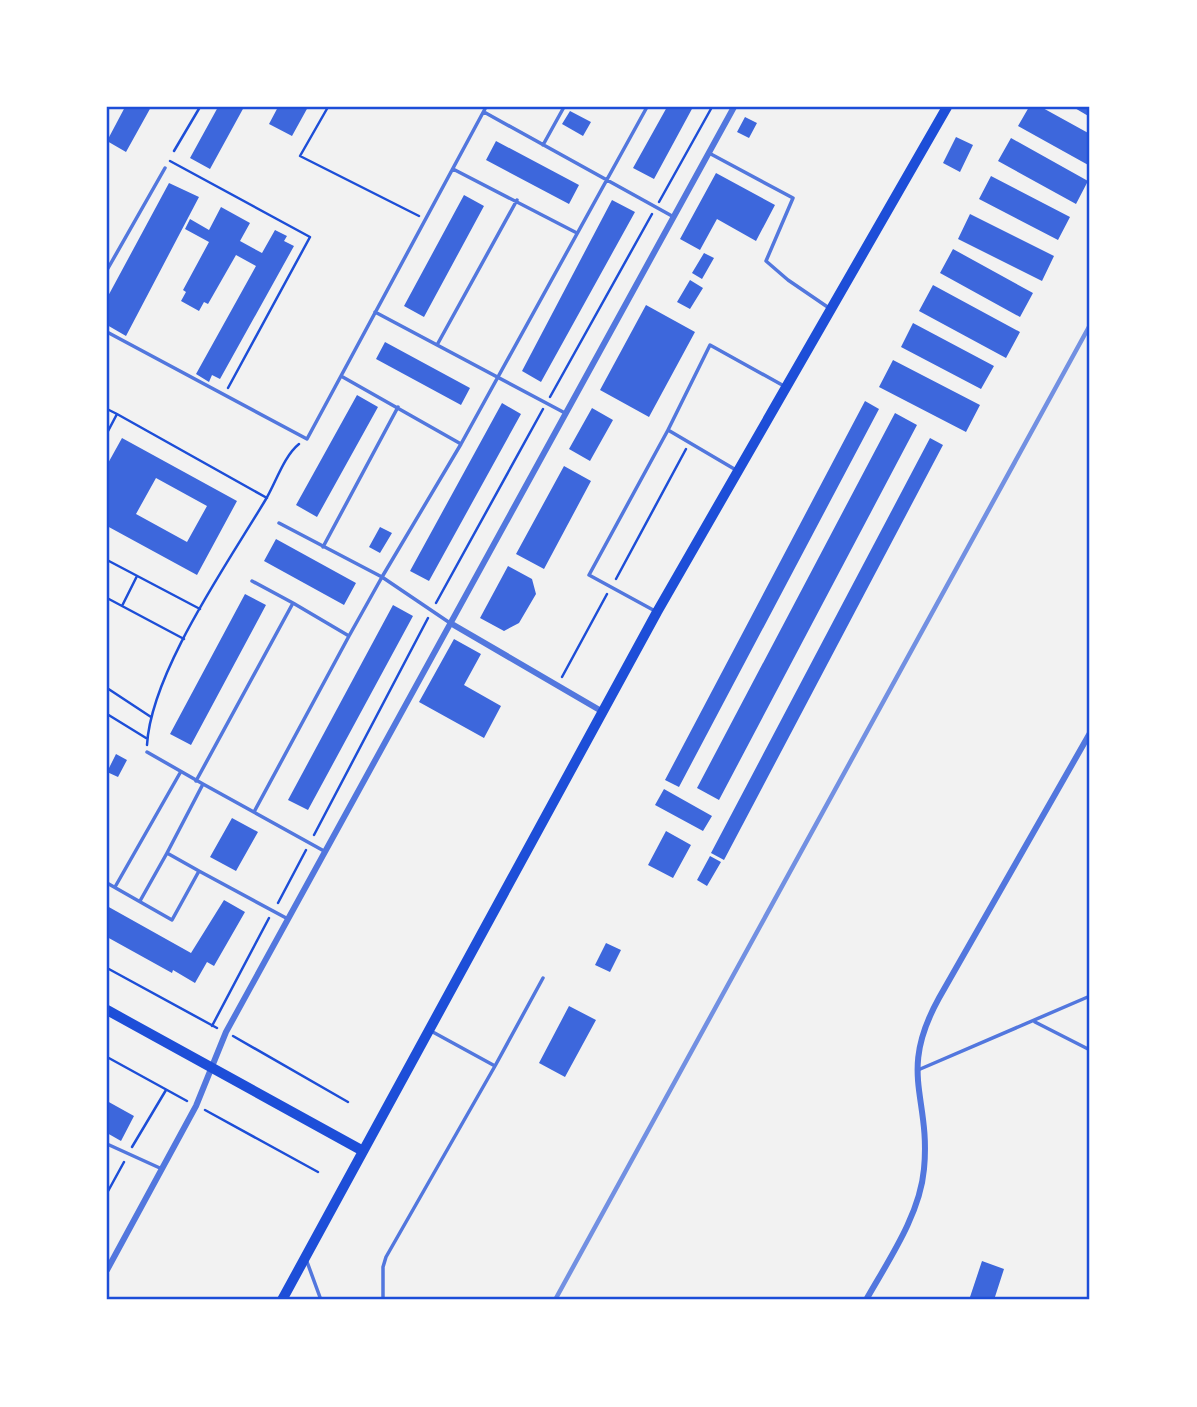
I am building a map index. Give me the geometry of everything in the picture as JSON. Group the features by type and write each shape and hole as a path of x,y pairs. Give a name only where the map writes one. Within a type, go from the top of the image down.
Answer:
{"main road":[{"path":"282,1300 656,612 947,107"},
{"path":"107,1010 363,1151"}],"street":[{"path":"107,1270 196,1105 226,1032 734,107"},
{"path":"452,624 603,712"},
{"path":"866,1300 906,1224 923,1177 924,1145 916,1071 918,1047 929,1016 1090,733"}],"lane":[{"path":"107,332 307,439 486,107"},
{"path":"543,145 564,107"},
{"path":"254,812 349,636 461,444 646,107"},
{"path":"484,112 674,217"},
{"path":"709,153 793,198 766,261 829,308"},
{"path":"107,270 165,168"},
{"path":"453,169 575,232"},
{"path":"437,345 517,200"},
{"path":"375,312 567,414"},
{"path":"656,612 589,575 668,430 710,345 784,386"},
{"path":"341,376 461,444"},
{"path":"324,547 398,407"},
{"path":"668,430 736,470"},
{"path":"279,523 382,578 452,624"},
{"path":"252,581 349,636"},
{"path":"196,781 293,603"},
{"path":"146,752 326,851"},
{"path":"115,887 180,773"},
{"path":"141,901 203,785"},
{"path":"167,853 288,919"},
{"path":"107,883 172,920 199,871"},
{"path":"383,1300 386,1257 542,978"},
{"path":"916,1071 1035,1022 1090,996"},
{"path":"1035,1022 1090,1051"},
{"path":"429,1030 495,1066"},
{"path":"107,1144 162,1169"},
{"path":"305,1257 321,1300"}],"path":[{"path":"174,151 200,107"},
{"path":"328,107 300,156 425,219"},
{"path":"656,207 712,107"},
{"path":"165,168 170,160 310,237 225,394"},
{"path":"107,409 267,498"},
{"path":"107,433 117,414"},
{"path":"146,752 147,738 163,683 185,639 296,446 307,439"},
{"path":"557,686 690,442"},
{"path":"107,560 200,610"},
{"path":"122,606 137,576"},
{"path":"107,598 185,639"},
{"path":"107,688 152,718"},
{"path":"107,714 147,738"},
{"path":"107,968 348,1102"},
{"path":"107,1057 318,1172"},
{"path":"107,1193 166,1090"}],"building":[{"path":"125,107 151,107 126,152 107,141"},
{"path":"218,107 244,107 210,169 190,158"},
{"path":"278,107 308,107 292,136 269,124"},
{"path":"667,107 693,107 654,179 633,168"},
{"path":"1029,107 1041,107 1090,134 1090,166 1018,126"},
{"path":"1073,107 1090,107 1090,117"},
{"path":"570,111 591,122 583,136 562,124"},
{"path":"745,117 757,123 749,138 737,132"},
{"path":"956,137 973,145 960,172 943,163"},
{"path":"1011,138 1088,181 1076,204 998,161"},
{"path":"496,141 579,185 569,204 486,160"},
{"path":"716,173 775,205 756,241 717,219 700,250 680,239"},
{"path":"991,176 1070,217 1058,240 979,199"},
{"path":"169,183 199,197 126,336 107,325 107,298"},
{"path":"464,195 484,206 424,317 404,306"},
{"path":"612,200 635,212 541,382 522,371"},
{"path":"221,207 250,223 240,241 262,253 275,230 287,236 284,241 294,246 220,379 212,375 209,382 196,374 256,266 236,255 208,304 204,302 199,311 181,301 186,292 183,290 209,242 185,229 190,219 209,230"},
{"path":"970,214 1054,256 1042,281 958,239"},
{"path":"953,249 1033,293 1020,317 940,273"},
{"path":"704,253 714,258 702,279 692,273"},
{"path":"690,280 703,288 690,309 677,302"},
{"path":"933,285 1020,332 1006,358 919,311"},
{"path":"646,305 695,332 649,417 600,390"},
{"path":"913,323 994,366 981,389 901,347"},
{"path":"385,342 470,388 461,405 376,359"},
{"path":"893,360 980,405 966,432 879,387"},
{"path":"357,395 378,407 317,517 296,505"},
{"path":"865,401 879,409 679,787 665,780"},
{"path":"502,403 521,414 429,581 410,571"},
{"path":"592,408 613,420 590,461 569,449"},
{"path":"895,413 917,425 719,800 697,788"},
{"path":"122,438 237,501 197,575 107,526 107,465","holes":["156,478 207,506 187,542 136,514"]},
{"path":"930,438 943,445 724,860 711,853"},
{"path":"564,466 591,481 544,569 516,554"},
{"path":"380,527 392,533 380,553 369,547"},
{"path":"276,539 356,583 344,605 264,561"},
{"path":"508,566 532,579 536,594 519,623 504,631 480,618"},
{"path":"245,594 266,605 191,745 170,734"},
{"path":"393,605 413,616 308,810 288,800"},
{"path":"454,639 481,654 464,685 501,706 484,738 419,702"},
{"path":"116,754 127,760 118,777 107,772"},
{"path":"664,789 712,816 703,831 655,805"},
{"path":"232,818 258,832 236,871 210,857"},
{"path":"666,831 691,845 673,878 648,865"},
{"path":"710,856 721,862 707,886 697,880"},
{"path":"224,900 245,912 214,966 207,962 195,983 107,937 107,906 191,953"},
{"path":"606,943 621,950 610,972 595,965"},
{"path":"569,1006 596,1020 565,1077 539,1063"},
{"path":"107,1101 134,1116 121,1141 107,1133"},
{"path":"982,1261 1004,1269 994,1300 969,1300"}],"railway":[{"path":"555,1300 1090,325"}]}
